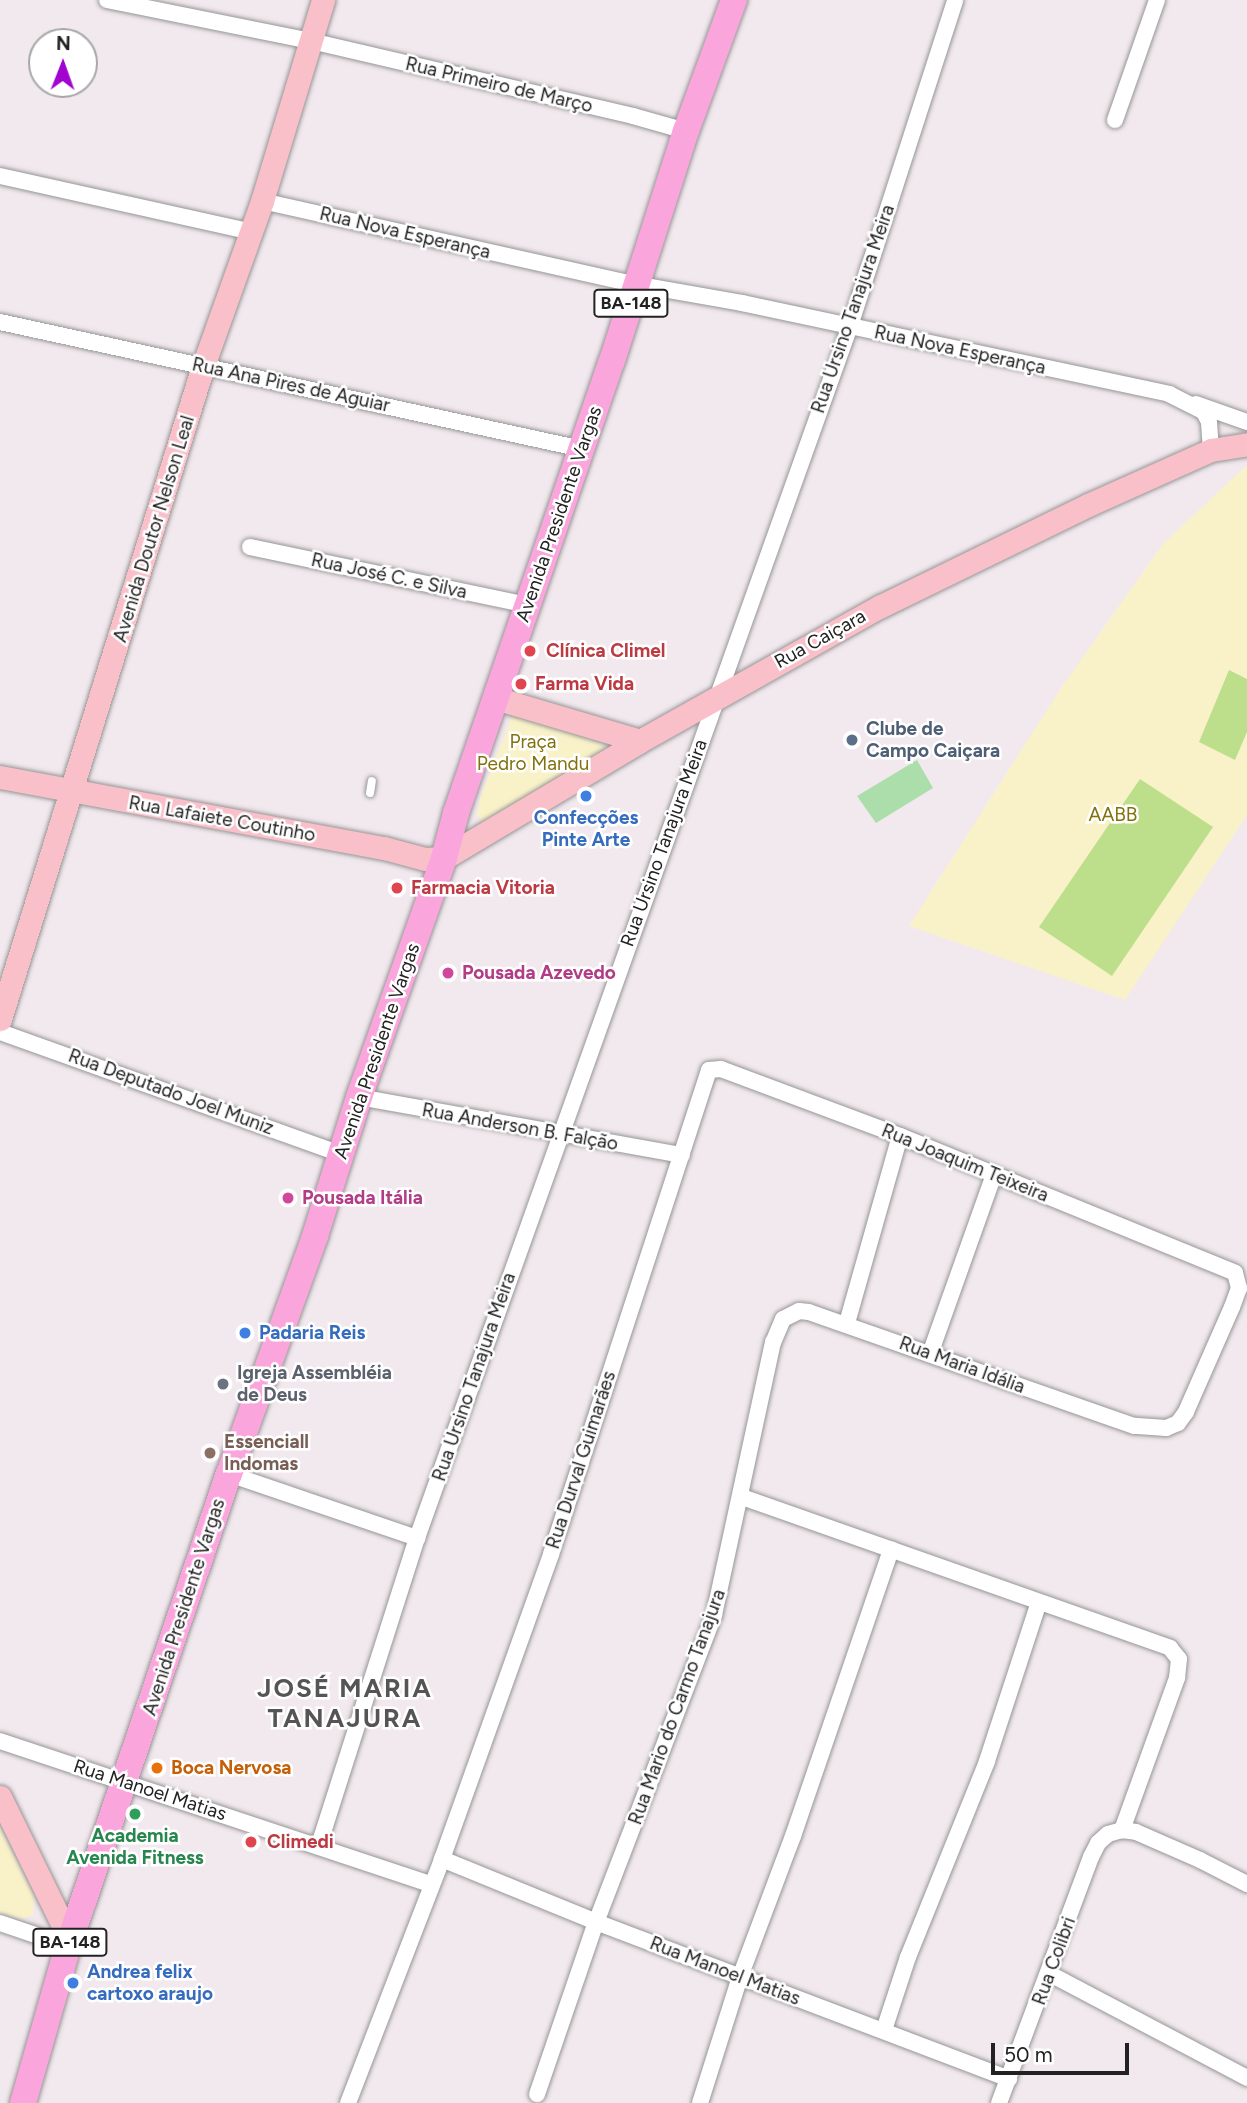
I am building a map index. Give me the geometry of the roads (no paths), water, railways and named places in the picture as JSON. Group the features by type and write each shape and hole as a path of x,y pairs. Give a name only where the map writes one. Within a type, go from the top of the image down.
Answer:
{"main road":[{"name":"Avenida Presidente Vargas","path":"23,2103 69,1943 229,1474 315,1236 359,1097 444,858 456,813 582,449 686,131 734,0"}],"street":[{"name":"Rua Primeiro de Março","path":"107,0 311,41 633,116 686,131"},
{"name":"Avenida Doutor Nelson Leal","path":"0,1019 73,792 203,366 252,232 323,0"},
{"name":"Rua Ursino Tanajura Meira","path":"319,1845 417,1538 559,1134 850,326 955,0"},
{"path":"1115,120 1157,0"},
{"path":"0,176 252,232"},
{"name":"Rua Nova Esperança","path":"262,201 636,284 850,326 1169,394 1247,422"},
{"name":"Rua Ana Pires de Aguiar","path":"0,323 582,449"},
{"path":"1190,402 1205,412 1209,422 1211,450"},
{"name":"Rua Caiçara","path":"444,858 640,741 881,606 1088,505 1211,450 1247,444"},
{"name":"Rua José C. e Silva","path":"250,547 527,605"},
{"path":"495,698 640,741"},
{"name":"Rua Lafaiete Coutinho","path":"0,778 372,845 425,859 444,858"},
{"name":"Rua Deputado Joel Muniz","path":"0,1032 341,1154"},
{"name":"Rua Joaquim Teixeira","path":"721,1069 900,1136 1209,1260 1235,1273 1240,1281 1239,1288 1191,1400 1178,1423 1166,1428 1134,1426"},
{"name":"Rua Durval Guimarães","path":"348,2103 426,1883 442,1859 551,1554 709,1070 721,1069"},
{"name":"Rua Anderson B. Falção","path":"359,1097 682,1155"},
{"path":"847,1323 900,1136"},
{"path":"930,1354 995,1174"},
{"name":"Rua Maria Idália","path":"789,1314 810,1311 847,1323 1134,1426"},
{"name":"Rua Mario do Carmo Tanajura","path":"537,2094 596,1922 714,1615 742,1497 773,1342 789,1314"},
{"path":"229,1474 417,1538"},
{"path":"742,1497 1170,1648 1179,1659 1168,1706 1122,1830 1136,1832 1247,1884"},
{"path":"701,2103 740,1977 798,1823 891,1549"},
{"path":"884,2030 908,1957 987,1761 1039,1602"},
{"name":"Rua Manoel Matias","path":"0,1741 319,1845 426,1883"},
{"path":"0,1797 69,1943"},
{"name":"Rua Colibri","path":"999,2103 1050,1974 1091,1857 1098,1843 1108,1834 1122,1830"},
{"name":"Rua Manoel Matias","path":"442,1859 596,1922 1009,2079"},
{"path":"0,1923 69,1943"},
{"path":"1050,1974 1247,2078"}],"lane":[{"path":"370,793 372,781"}],"place":[{"name":"Clínica Climel","path":"530,651"},
{"name":"Farma Vida","path":"521,684"},
{"name":"Clube de Campo Caiçara","path":"852,740"},
{"name":"Confecções Pinte Arte","path":"586,796"},
{"name":"Farmacia Vitoria","path":"397,888"},
{"name":"Pousada Azevedo","path":"448,973"},
{"name":"Pousada Itália","path":"288,1198"},
{"name":"Padaria Reis","path":"245,1333"},
{"name":"Igreja Assembléia de Deus","path":"223,1384"},
{"name":"Essenciall Indomas","path":"210,1453"},
{"name":"Boca Nervosa","path":"157,1768"},
{"name":"Academia Avenida Fitness","path":"135,1814"},
{"name":"Climedi","path":"251,1842"},
{"name":"Andrea felix cartoxo araujo","path":"73,1983"}],"district":[{"name":"JOSÉ MARIA TANAJURA","path":"345,1704"}],"park label":[{"name":"Praça Pedro Mandu","path":"533,753"},
{"name":"AABB","path":"1113,815"}]}
